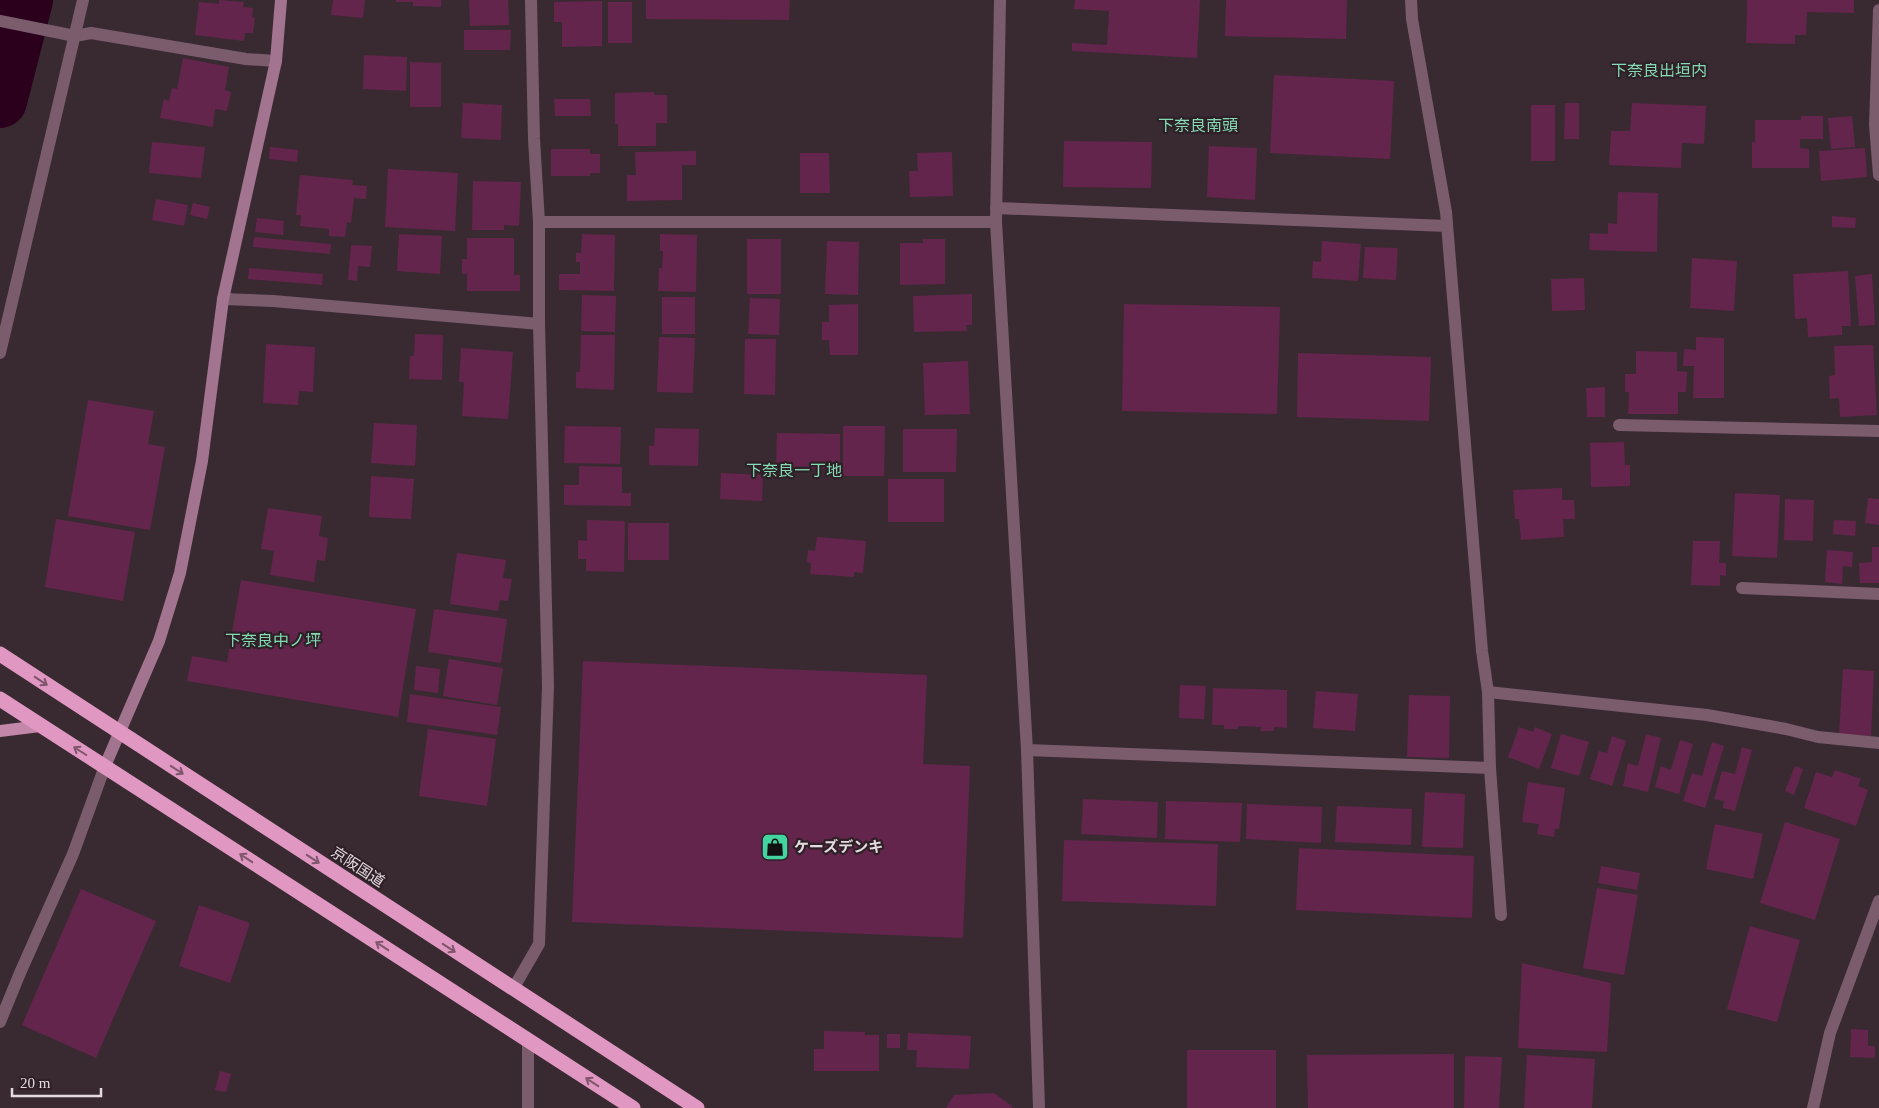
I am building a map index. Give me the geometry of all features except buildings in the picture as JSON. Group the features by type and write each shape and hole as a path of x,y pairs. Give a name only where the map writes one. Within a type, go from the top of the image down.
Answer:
{"highway":[{"name":"京阪国道","path":"0,654 513,990 697,1108"},
{"path":"0,699 633,1108"}],"main road":[{"path":"0,731 40,726"}],"street":[{"path":"0,353 83,0"},
{"path":"0,1022 73,854 105,766 159,642 180,573 202,461 223,299 276,61 281,0"},
{"path":"513,990 539,944 548,686 539,222 534,139 531,0"},
{"path":"1000,0 996,222 1027,750 1039,1108"},
{"path":"1411,0 1412,19 1446,212 1482,651 1488,692 1490,768 1501,915"},
{"path":"1879,10 1877,125 1879,175"},
{"path":"0,21 75,36 90,33 246,59 276,61"},
{"path":"996,208 1447,226"},
{"path":"539,222 996,222"},
{"path":"223,299 283,302 540,324"},
{"path":"1619,425 1879,431"},
{"path":"1742,588 1879,594"},
{"path":"1488,692 1708,715 1786,729 1818,737 1879,743"},
{"path":"1027,750 1490,768"},
{"path":"1813,1108 1830,1033 1879,901"},
{"path":"528,1040 528,1108"}],"waterway":[{"path":"0,101 26,0"}],"place":[{"name":"ケーズデンキ","path":"775,847"}],"district":[{"name":"下奈良出垣内","path":"1659,70"},
{"name":"下奈良南頭","path":"1198,125"},
{"name":"下奈良一丁地","path":"794,470"},
{"name":"下奈良中ノ坪","path":"273,640"}]}
